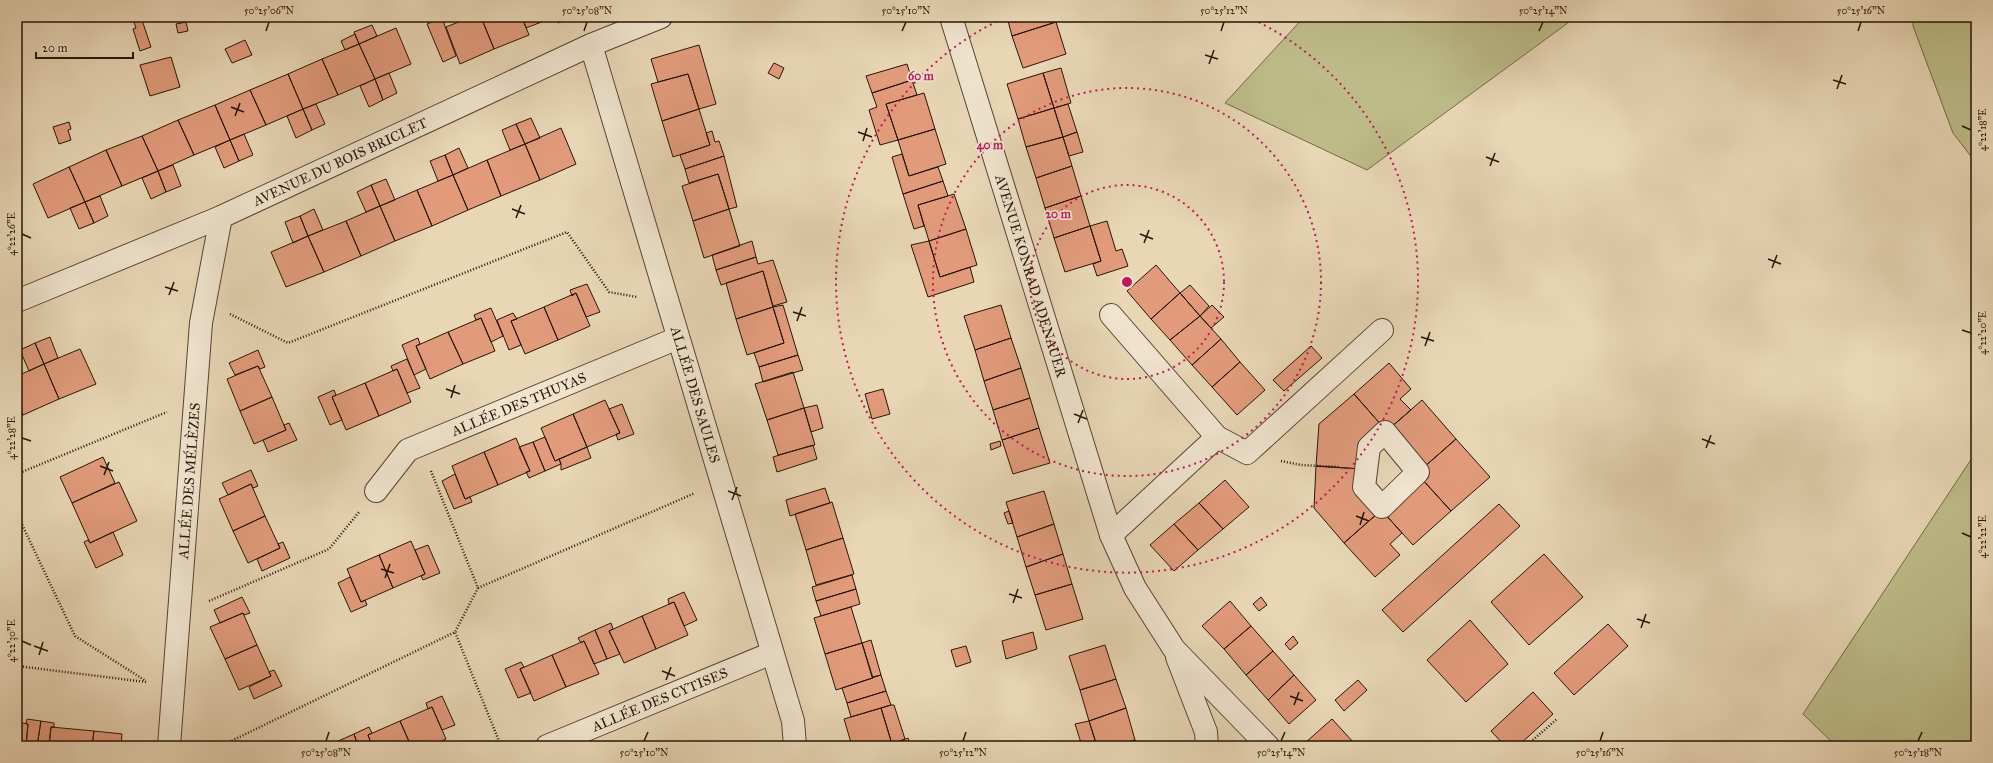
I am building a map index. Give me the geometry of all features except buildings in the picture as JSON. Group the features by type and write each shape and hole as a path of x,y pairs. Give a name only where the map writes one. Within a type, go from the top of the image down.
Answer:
{"street":[{"name":"AVENUE DU BOIS BRICLET","path":"17,301 221,217 591,45 661,17"},
{"name":"AVENUE KONRAD ADENAUER","path":"951,17 1111,534 1135,588 1174,649 1268,746"},
{"name":"ALLÉE DES SAULES","path":"591,45 793,720 794,746"},
{"name":"ALLÉE DES MÉLÈZES","path":"169,746 201,322 221,217"},
{"path":"1111,315 1216,437 1247,453 1382,330"},
{"name":"ALLÉE DES THUYAS","path":"376,491 408,450 678,338"},
{"path":"1111,534 1216,437"},
{"name":"AVENUE KONRAD ADENAUER","path":"1174,649 1206,732 1208,746"},
{"name":"ALLÉE DES CYTISES","path":"547,746 772,653"}],"path":[{"path":"205,301 288,343 567,232 609,292 639,297 665,293"},
{"path":"17,474 195,400"},
{"path":"420,445 478,588"},
{"path":"1247,453 1301,465 1366,469"},
{"path":"221,746 455,632 478,588 721,482"},
{"path":"179,614 328,549 376,491"},
{"path":"17,514 75,636 148,682 17,666"},
{"path":"455,632 501,746"},
{"path":"1526,746 1557,719"}],"shaded area":[{"path":"1304,17 1576,17 1367,170 1225,103"},
{"path":"1913,17 1976,17 1976,163 1953,133 1913,26"},
{"path":"1976,452 1976,746 1836,746 1803,714"}]}
